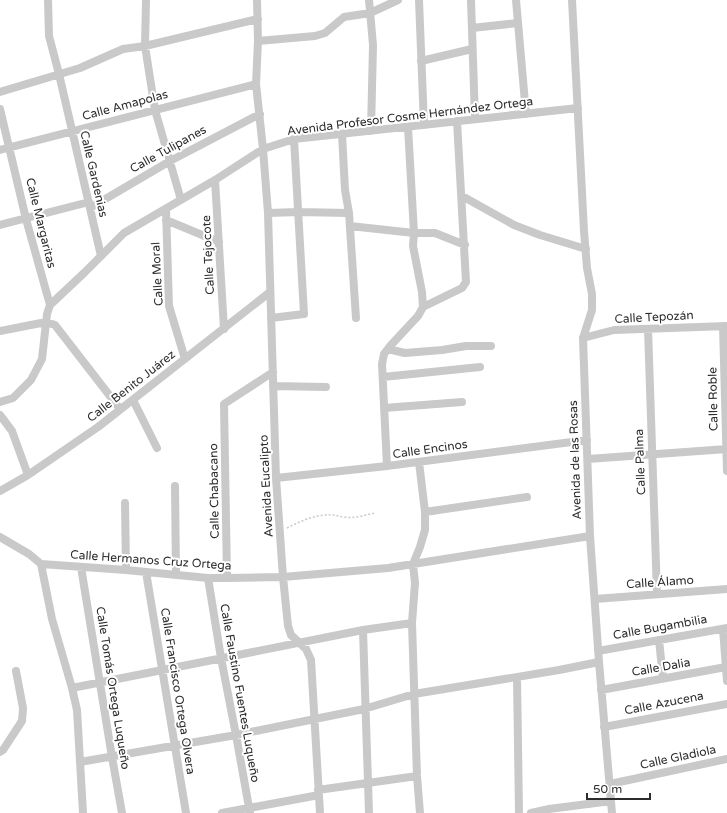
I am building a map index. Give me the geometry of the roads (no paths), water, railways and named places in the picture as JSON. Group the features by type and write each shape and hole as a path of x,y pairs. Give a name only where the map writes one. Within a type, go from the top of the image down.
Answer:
{"street":[{"name":"Calle Gardenias","path":"48,0 49,36 101,256"},
{"path":"146,0 144,46 155,110 181,200"},
{"name":"Avenida Eucalipto","path":"257,0 258,41 256,84 268,212 276,478 280,531 288,626 291,635 306,650 311,660 320,813"},
{"path":"369,0 373,45 370,131"},
{"path":"258,41 315,36 325,33 344,17 370,13 398,0"},
{"path":"419,0 424,125"},
{"path":"471,0 475,119"},
{"path":"516,0 526,114"},
{"name":"Avenida de las Rosas","path":"572,0 587,268 592,294 592,310 583,338 590,536 601,690 612,813"},
{"path":"0,92 80,68 124,49 144,46 258,19"},
{"path":"472,28 518,23"},
{"path":"421,61 472,48"},
{"name":"Calle Amapolas","path":"0,150 256,84"},
{"name":"Calle Margaritas","path":"0,108 26,219 50,305"},
{"name":"Avenida Profesor Cosme Hernández Ortega","path":"50,305 124,233 215,180 263,149 294,139 578,108"},
{"name":"Calle Tulipanes","path":"0,225 89,205 260,114"},
{"path":"423,307 462,288 466,282 457,121"},
{"path":"386,466 382,377 384,354 418,316 423,307 422,292 414,246 408,127"},
{"path":"342,134 345,190 349,213 356,318"},
{"path":"271,318 304,314 294,139"},
{"name":"Calle Tejocote","path":"215,180 224,329"},
{"path":"462,196 514,225 540,236 586,249"},
{"name":"Calle Moral","path":"166,209 169,306 185,359"},
{"path":"268,212 349,213"},
{"path":"166,220 219,242"},
{"path":"350,226 414,233 435,233 465,245"},
{"name":"Calle Benito Juárez","path":"0,491 28,475 98,427 270,292"},
{"path":"0,402 13,398 31,380 42,359 46,322 50,305"},
{"path":"0,331 46,322 55,325 120,409"},
{"name":"Calle Tepozán","path":"583,338 614,330 725,326"},
{"name":"Calle Roble","path":"725,326 727,471"},
{"name":"Calle Palma","path":"648,329 658,594"},
{"path":"388,349 405,353 442,350 466,346 491,346"},
{"path":"382,377 480,367"},
{"name":"Calle Chabacano","path":"227,578 224,404 273,372"},
{"path":"273,386 326,386"},
{"path":"133,400 157,448"},
{"path":"384,408 462,402"},
{"path":"0,415 12,431 28,475"},
{"name":"Calle Encinos","path":"276,478 419,462 587,440"},
{"path":"588,459 727,449"},
{"path":"419,462 425,512 425,530 413,564 415,583 412,623 417,776 420,813"},
{"path":"175,486 176,575"},
{"path":"425,512 527,498"},
{"path":"125,503 126,570"},
{"name":"Calle Hermanos Cruz Ortega","path":"41,564 208,578 284,577 388,568 590,536"},
{"path":"0,537 29,554 41,564 52,619 77,710 83,813"},
{"name":"Calle Tomás Ortega Luqueño","path":"81,567 122,813"},
{"name":"Calle Francisco Ortega Olvera","path":"146,572 186,813"},
{"name":"Calle Faustino Fuentes Luqueño","path":"208,578 249,811"},
{"name":"Calle Álamo","path":"595,599 727,589"},
{"path":"72,688 363,630 412,623"},
{"path":"725,628 727,680"},
{"name":"Calle Bugambilia","path":"598,651 725,628"},
{"path":"363,630 364,709 369,813"},
{"path":"659,640 663,678"},
{"path":"80,762 236,735 364,709 414,694 599,662"},
{"name":"Calle Dalia","path":"601,690 726,667"},
{"path":"0,752 3,750 22,721 23,708 16,671"},
{"path":"517,677 519,813"},
{"name":"Calle Azucena","path":"604,727 727,704"},
{"name":"Calle Gladiola","path":"610,784 727,759"},
{"path":"222,813 249,811 319,793 367,783 417,776"},
{"path":"531,813 549,809 611,802"}]}
